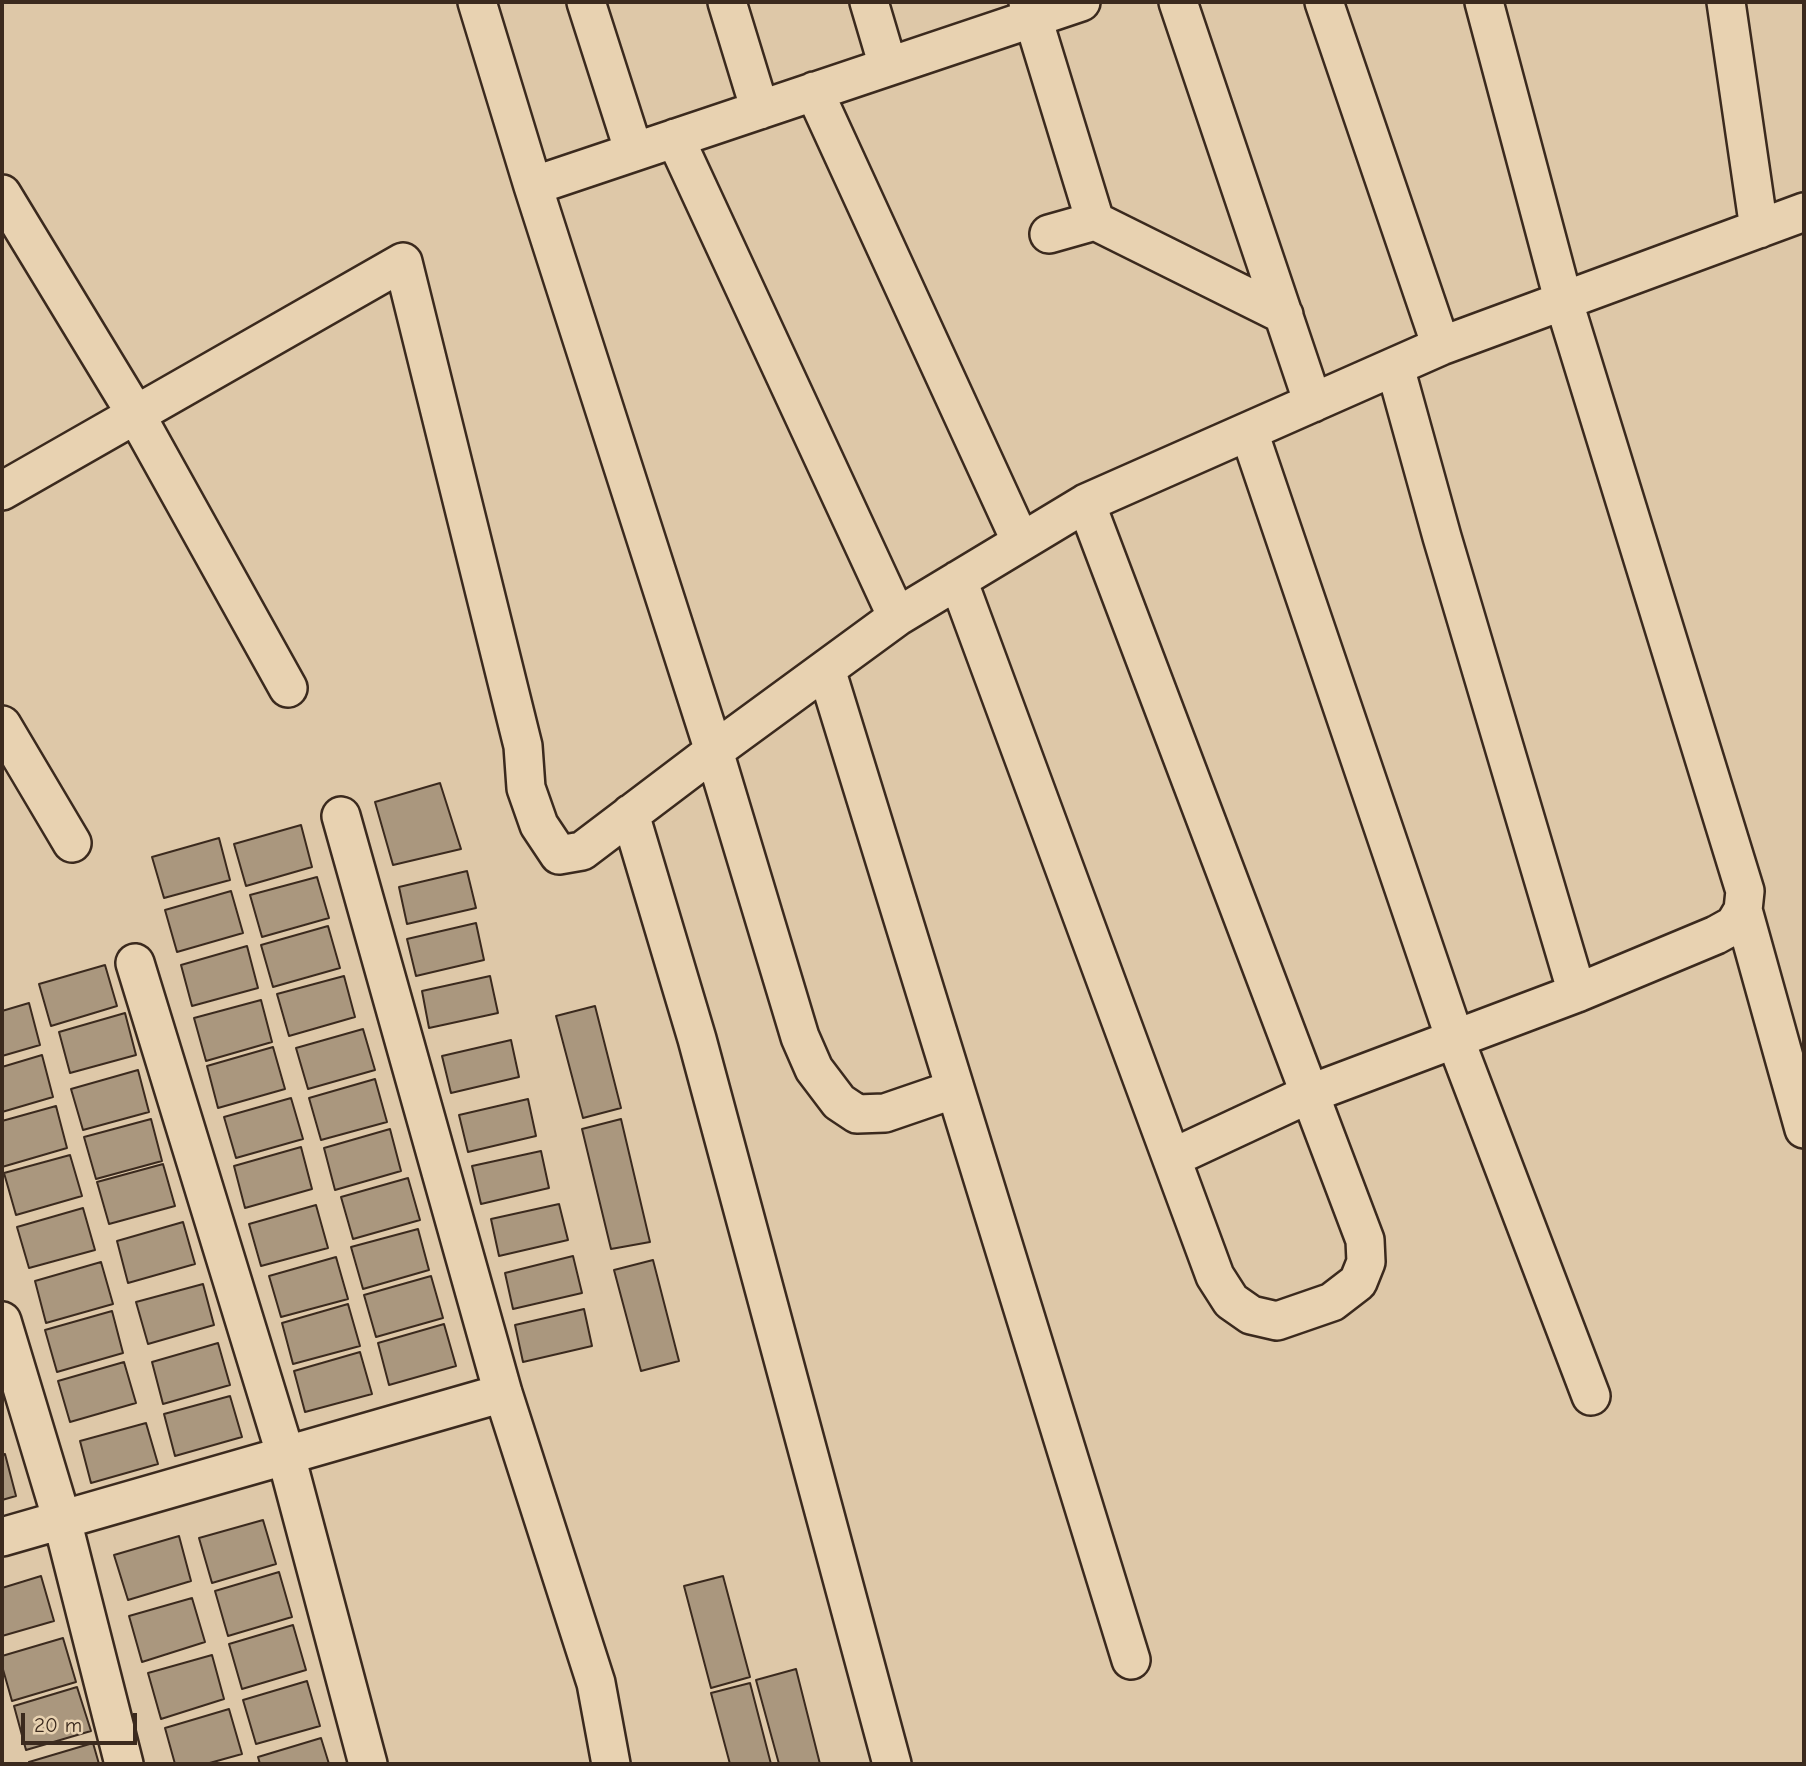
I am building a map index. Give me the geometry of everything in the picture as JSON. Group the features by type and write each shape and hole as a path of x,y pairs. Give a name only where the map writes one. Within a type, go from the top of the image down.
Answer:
{"street":[{"path":"477,2 533,186 714,751 800,1037 814,1069 839,1102 857,1114 886,1113 955,1089"},
{"path":"586,2 634,152"},
{"path":"727,2 760,110"},
{"path":"870,2 888,66"},
{"path":"533,186 888,66 1031,10 1081,2"},
{"path":"1178,2 1313,403"},
{"path":"1324,2 1441,346"},
{"path":"1484,2 1563,299 1745,891 1743,910 1796,1066 1804,1129"},
{"path":"1726,2 1759,229"},
{"path":"1031,10 1095,221"},
{"path":"814,91 1021,542"},
{"path":"675,138 897,617"},
{"path":"2,194 135,413 288,688"},
{"path":"2,491 403,262 523,746 526,788 539,825 559,855 582,851 897,617 1086,503 1441,346 1804,212"},
{"path":"1049,234 1095,221 1284,315"},
{"path":"1395,367 1442,537 1577,993"},
{"path":"1249,432 1455,1039 1591,1396"},
{"path":"958,580 1215,1276 1231,1301 1251,1315 1277,1321 1332,1302 1358,1282 1366,1262 1365,1240 1086,503"},
{"path":"826,669 1131,1660"},
{"path":"2,725 72,843"},
{"path":"630,814 697,1039 892,1764"},
{"path":"341,816 503,1394 596,1683 611,1764"},
{"path":"1172,1158 1309,1094 1577,993 1716,935 1734,925 1743,910"},
{"path":"135,963 286,1456 368,1764"},
{"path":"2,1321 62,1520 124,1764"},
{"path":"2,1537 503,1394"}],"building":[{"path":"440,783 461,849 393,865 375,802"},
{"path":"301,825 312,867 246,886 234,844"},
{"path":"219,838 230,880 164,898 152,857"},
{"path":"467,871 476,908 407,924 399,887"},
{"path":"317,877 329,918 262,937 250,895"},
{"path":"231,891 243,933 177,952 165,910"},
{"path":"476,923 484,960 416,976 407,939"},
{"path":"328,926 340,968 273,987 261,945"},
{"path":"247,946 258,988 192,1006 181,965"},
{"path":"105,965 117,1006 51,1026 39,984"},
{"path":"344,976 355,1017 289,1036 277,994"},
{"path":"490,976 498,1013 429,1028 422,991"},
{"path":"261,1000 272,1042 206,1061 194,1018"},
{"path":"29,1003 40,1045 2,1056 2,1011"},
{"path":"595,1006 621,1108 583,1118 556,1016"},
{"path":"125,1013 136,1055 70,1073 59,1032"},
{"path":"363,1029 375,1070 308,1089 296,1048"},
{"path":"511,1040 519,1077 451,1093 442,1056"},
{"path":"273,1047 285,1089 218,1108 207,1066"},
{"path":"42,1055 53,1097 2,1112 2,1067"},
{"path":"138,1070 149,1112 83,1130 71,1089"},
{"path":"375,1079 387,1122 321,1140 309,1098"},
{"path":"291,1098 303,1139 236,1158 224,1117"},
{"path":"528,1099 536,1136 468,1152 459,1115"},
{"path":"56,1106 67,1148 2,1167 2,1121"},
{"path":"151,1119 162,1161 96,1179 84,1137"},
{"path":"621,1119 650,1242 611,1249 582,1129"},
{"path":"390,1129 401,1171 335,1190 324,1148"},
{"path":"301,1147 312,1189 245,1208 234,1166"},
{"path":"541,1151 549,1188 481,1204 472,1166"},
{"path":"70,1155 82,1196 16,1215 4,1173"},
{"path":"163,1164 175,1206 109,1224 97,1182"},
{"path":"408,1178 420,1220 353,1239 341,1197"},
{"path":"559,1204 568,1240 499,1256 491,1219"},
{"path":"316,1205 328,1248 261,1266 249,1224"},
{"path":"83,1208 95,1250 29,1268 17,1227"},
{"path":"183,1222 195,1264 128,1283 117,1241"},
{"path":"418,1229 429,1270 363,1289 351,1247"},
{"path":"573,1256 582,1293 513,1309 505,1273"},
{"path":"336,1257 348,1299 281,1317 269,1276"},
{"path":"653,1260 679,1361 641,1371 614,1270"},
{"path":"101,1262 113,1304 46,1323 35,1281"},
{"path":"431,1276 443,1318 376,1337 364,1295"},
{"path":"203,1284 214,1325 148,1344 136,1302"},
{"path":"348,1304 360,1346 293,1364 282,1323"},
{"path":"584,1309 592,1346 523,1362 515,1325"},
{"path":"112,1311 123,1353 57,1372 45,1330"},
{"path":"444,1324 456,1366 389,1385 378,1343"},
{"path":"218,1343 230,1385 163,1404 152,1362"},
{"path":"360,1352 372,1394 305,1412 294,1371"},
{"path":"124,1362 136,1403 70,1422 58,1381"},
{"path":"230,1396 242,1437 175,1456 164,1414"},
{"path":"146,1423 158,1464 91,1483 80,1441"},
{"path":"5,1454 16,1496 2,1500 2,1455"},
{"path":"263,1520 276,1564 212,1583 199,1538"},
{"path":"179,1536 191,1581 128,1600 114,1555"},
{"path":"279,1572 292,1617 228,1636 215,1591"},
{"path":"41,1576 54,1621 2,1636 2,1588"},
{"path":"723,1576 750,1677 711,1688 684,1586"},
{"path":"192,1598 205,1642 142,1662 129,1616"},
{"path":"293,1625 306,1670 242,1689 229,1644"},
{"path":"63,1638 76,1682 12,1701 2,1666 2,1656"},
{"path":"212,1655 224,1699 161,1719 148,1673"},
{"path":"796,1669 820,1764 779,1764 756,1680"},
{"path":"307,1681 320,1726 256,1744 243,1700"},
{"path":"750,1683 771,1764 730,1764 711,1693"},
{"path":"77,1687 91,1731 26,1750 14,1706"},
{"path":"229,1709 242,1754 206,1764 175,1764 165,1728"},
{"path":"321,1738 329,1764 260,1764 258,1757"},
{"path":"93,1743 99,1764 29,1762"}]}
